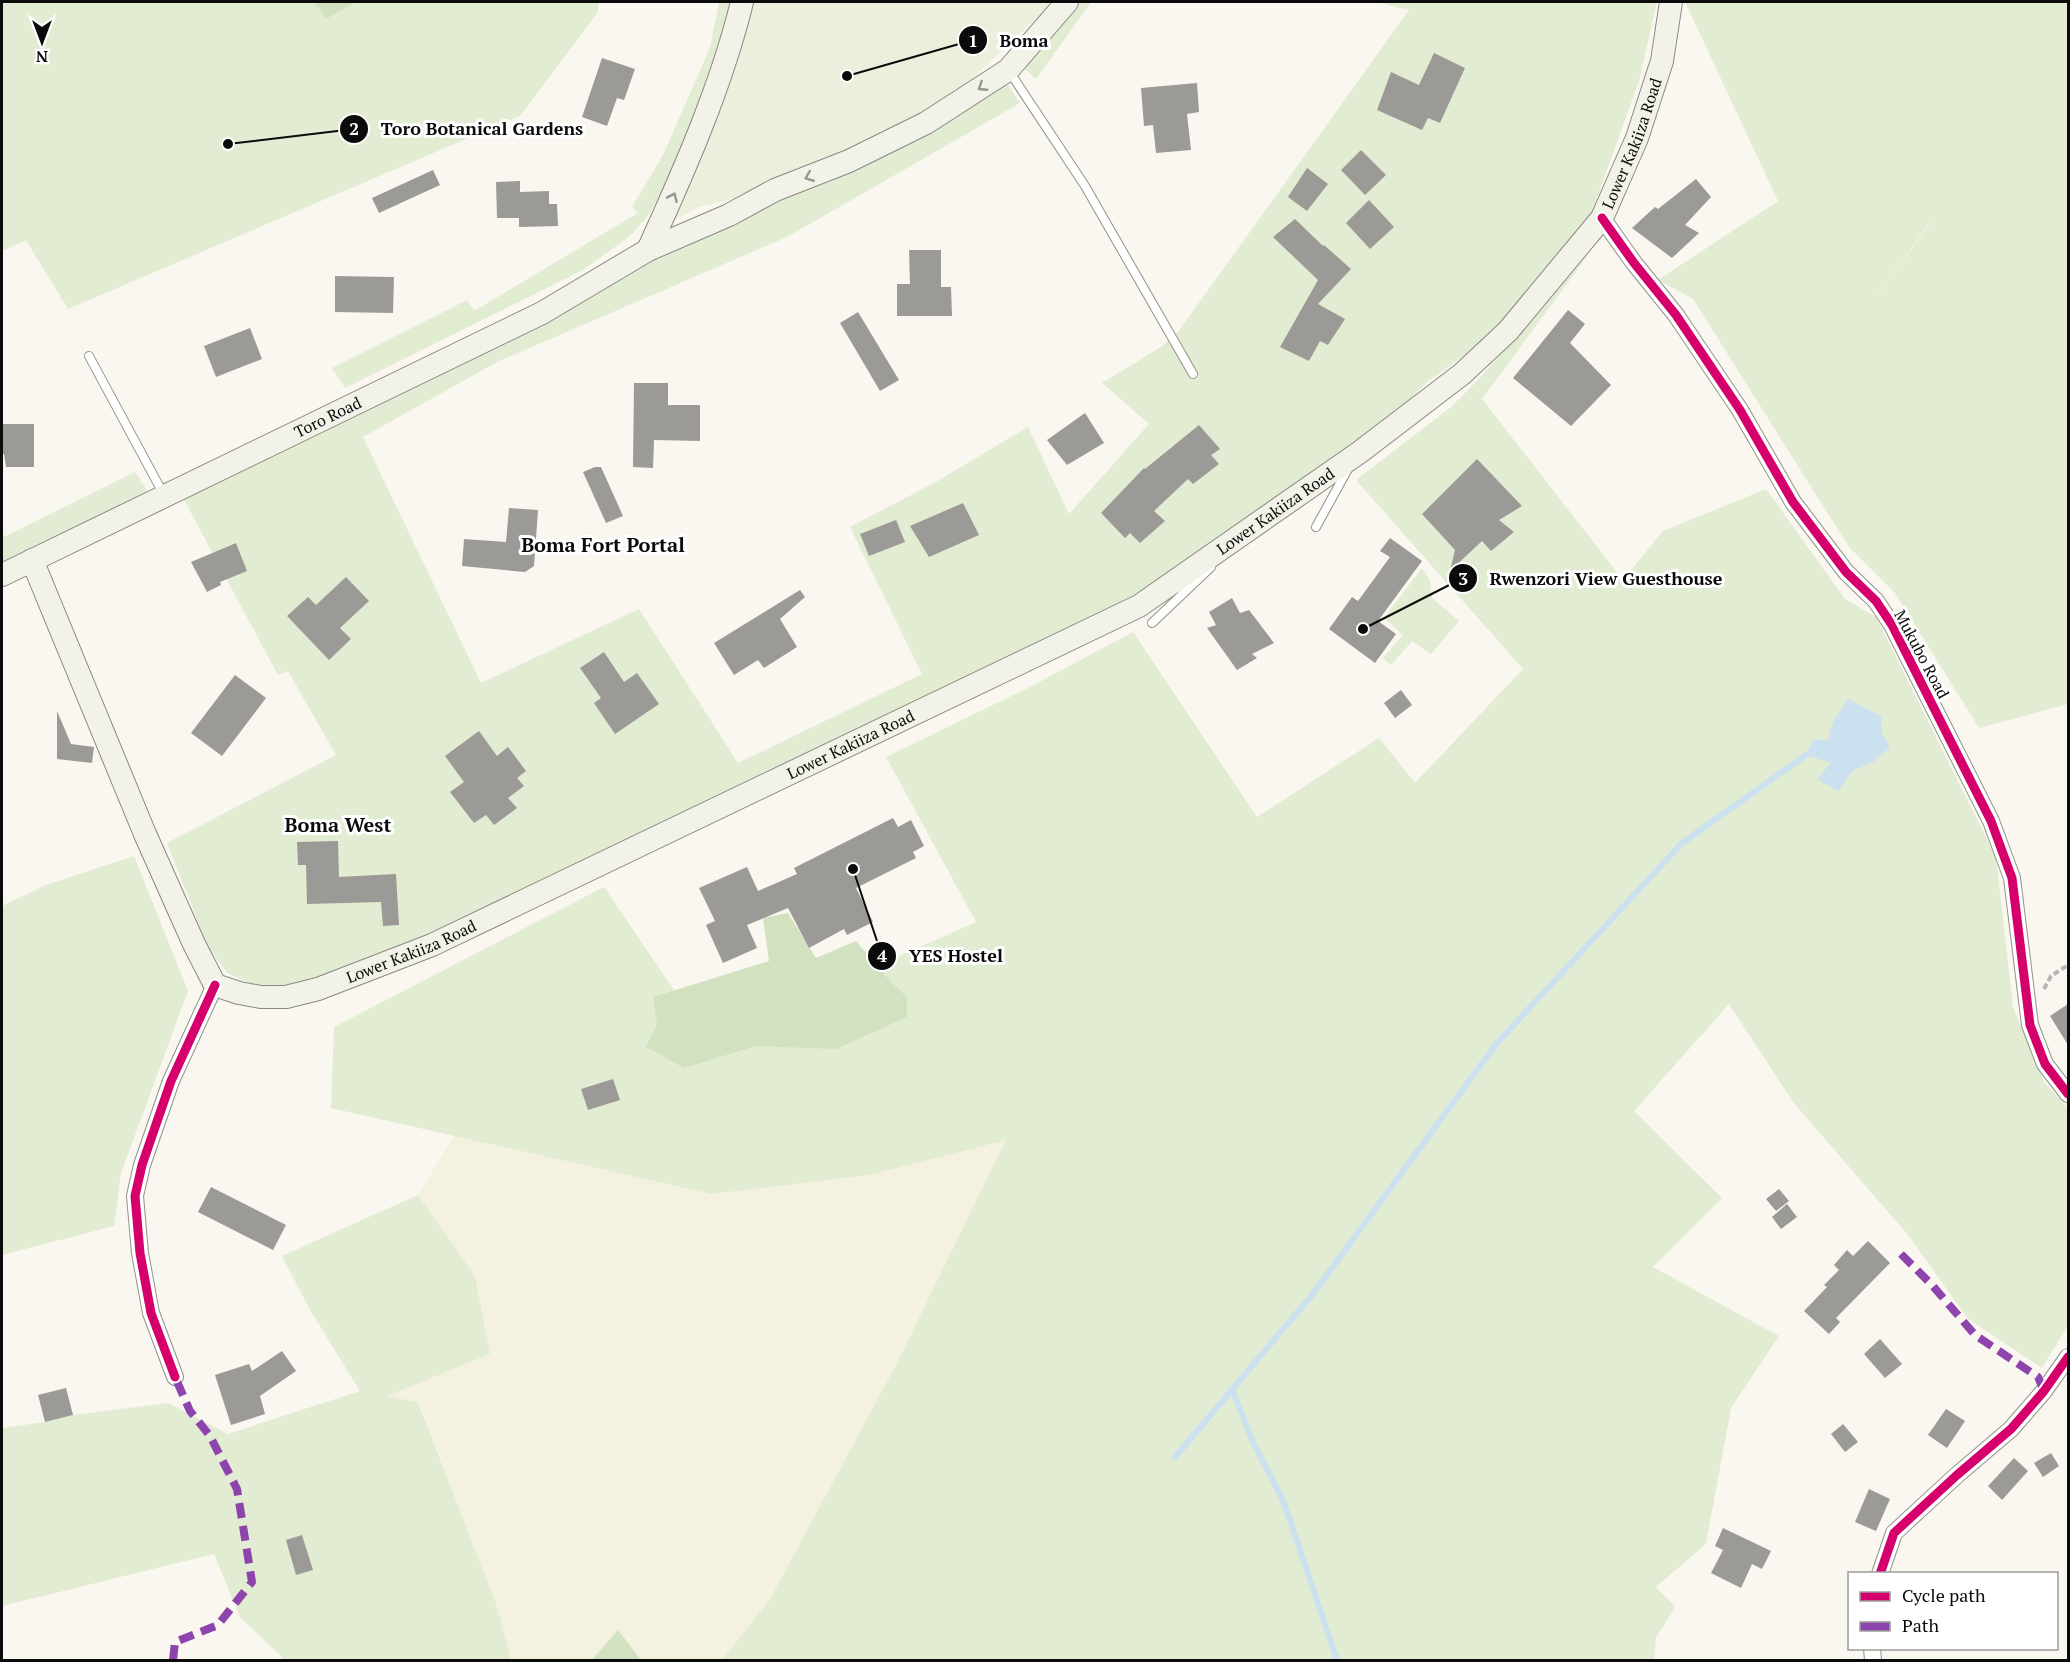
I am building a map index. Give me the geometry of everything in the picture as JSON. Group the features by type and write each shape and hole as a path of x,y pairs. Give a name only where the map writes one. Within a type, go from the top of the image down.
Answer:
{"main road":[{"path":"648,250 686,167 733,37 742,2"},
{"name":"Toro Road","path":"2,575 542,313 648,250 729,215 775,190 849,161 927,123 1008,70 1066,2"},
{"name":"Lower Kakiiza Road","path":"215,985 261,997 286,997 318,989 432,945 1139,606 1360,452 1462,374 1508,331 1602,218 1637,138 1662,61 1671,2"},
{"path":"32,560 146,834 194,945 215,985"}],"street":[{"name":"Mukubo Road","path":"1602,218 1634,263 1676,315 1740,410 1793,502 1846,572 1876,601 1892,625 1991,821 2012,878 2030,1025 2045,1064 2068,1094"},
{"path":"175,1377 151,1313 140,1252 135,1196 142,1165 171,1081 215,985"},
{"path":"1881,1572 1894,1533 2011,1429 2044,1391 2068,1357"}],"lane":[{"path":"1008,70 1085,186 1193,375"},
{"path":"89,356 164,495"},
{"path":"1316,527 1360,452"},
{"path":"1152,623 1199,580 1236,540"}],"shaded area":[{"path":"454,1136 713,1194 869,1175 1007,1139 896,1365 770,1599 722,1660 511,1660 497,1606 419,1402 386,1396 490,1354 475,1276 418,1195"}],"green space":[{"path":"2,2 598,2 598,12 520,116 68,309 26,240 2,251"},
{"path":"314,2 356,2 326,19"},
{"path":"719,2 736,2 681,162 646,218 629,237 583,270 345,388 332,368 467,300 474,311 638,213 632,207 663,155 710,48"},
{"path":"742,2 1053,2 933,116 764,192 699,207 657,230"},
{"path":"1077,2 1091,2 1036,79 1021,66"},
{"path":"1376,2 1657,2 1639,81 1593,209 1565,254 1496,332 1426,383 1374,436 1114,609 432,938 290,986 260,988 227,973 208,947 167,843 336,755 288,671 278,675 181,494 1002,76 1020,103 787,237 499,361 363,437 481,683 639,609 738,763 922,674 850,527 934,483 1028,427 1069,514 1149,424 1102,383 1161,347 1178,332 1409,10"},
{"path":"1685,2 2068,2 2068,704 1979,728 1895,593 1849,547 1693,299 1658,280 1778,201","holes":["1931,221 1932,221 1867,310"]},
{"path":"1589,254 1482,399 1623,580 1663,531 1766,489 1845,599 1876,617 1996,857 2013,1007 2044,1082 2068,1108 2068,1325 2042,1368 1968,1319 1908,1235 1793,1102 1729,1004 1634,1111 1722,1198 1653,1267 1779,1336 1731,1408 1706,1544 1656,1587 1675,1607 1656,1638 1654,1660 722,1660 770,1599 896,1365 1006,1140 869,1175 712,1194 331,1108 334,1027 604,887 706,1037 807,997 976,922 886,757 1028,688 1133,632 1257,817 1379,738 1415,783 1523,669 1356,480 1451,407"},
{"path":"135,472 147,491 2,564 2,538"},
{"path":"1422,568 1430,581 1432,598 1459,621 1431,654 1412,641 1391,665 1383,658 1403,635 1384,618"},
{"path":"134,856 188,991 121,1173 114,1226 2,1255 2,906 46,885"},
{"path":"788,913 816,958 856,941 907,997 907,1017 836,1049 756,1046 684,1068 646,1047 657,1024 653,997 769,961 763,918"},
{"path":"418,1195 475,1276 490,1354 387,1396 418,1402 497,1606 511,1660 285,1660 240,1617 214,1554 2,1606 2,1428 45,1422 73,1415 168,1403 228,1434 360,1391 310,1310 282,1256"},
{"path":"618,1630 641,1660 592,1660"}],"water":[{"path":"1848,699 1881,716 1882,734 1890,747 1873,762 1852,771 1838,791 1817,779 1831,763 1806,755 1813,740 1828,740 1833,722"}],"building":[{"path":"1434,53 1465,68 1440,123 1428,118 1422,130 1377,110 1391,72 1419,85"},
{"path":"602,58 635,69 624,100 617,98 607,126 582,117"},
{"path":"1197,83 1199,112 1187,114 1191,150 1156,153 1153,125 1144,126 1141,88"},
{"path":"1361,150 1386,175 1365,195 1341,170"},
{"path":"1307,168 1328,184 1307,211 1288,197"},
{"path":"433,170 440,185 379,213 372,198"},
{"path":"1696,179 1711,197 1685,225 1699,233 1672,258 1632,228 1655,207 1658,209"},
{"path":"520,181 520,192 549,191 549,204 557,204 558,226 519,227 519,218 497,218 496,182"},
{"path":"1369,200 1394,227 1370,249 1346,223"},
{"path":"1295,219 1351,269 1318,304 1345,319 1328,345 1320,341 1309,361 1280,347 1318,280 1273,237"},
{"path":"909,250 941,250 941,287 951,287 952,316 897,316 897,284 910,284"},
{"path":"335,276 394,277 393,313 335,312"},
{"path":"1568,310 1585,324 1570,343 1611,385 1571,426 1513,378"},
{"path":"858,312 899,380 880,391 840,323"},
{"path":"250,328 262,359 216,377 204,346"},
{"path":"634,383 668,383 668,405 700,405 700,441 654,440 653,468 633,467"},
{"path":"1085,413 1104,443 1067,465 1047,440"},
{"path":"2,424 34,424 34,467 6,467 4,454 2,454"},
{"path":"1199,425 1220,449 1211,455 1219,464 1193,484 1188,479 1154,511 1165,521 1140,543 1130,533 1125,538 1101,513 1144,468"},
{"path":"1477,459 1522,506 1499,520 1514,532 1491,551 1482,541 1450,571 1455,550 1422,514"},
{"path":"601,467 623,516 606,523 583,472"},
{"path":"963,503 979,535 929,557 910,526"},
{"path":"509,508 538,510 534,566 525,572 462,566 464,539 506,542"},
{"path":"896,520 905,542 869,556 860,534"},
{"path":"1390,538 1422,561 1378,621 1396,634 1375,663 1329,629 1352,597 1358,601 1390,557 1380,551"},
{"path":"236,543 247,571 220,582 221,585 207,592 191,562"},
{"path":"346,577 369,601 340,628 351,639 329,660 287,616 308,597 316,605"},
{"path":"800,590 805,597 780,619 797,647 764,668 758,660 734,675 714,643"},
{"path":"1232,598 1240,613 1249,610 1274,643 1252,654 1257,658 1237,670 1207,628 1216,625 1209,612"},
{"path":"604,652 624,682 637,673 659,704 615,734 594,703 601,698 580,668"},
{"path":"235,675 266,698 222,756 191,733"},
{"path":"1401,690 1412,705 1395,718 1384,703"},
{"path":"57,711 71,744 94,747 92,763 57,759"},
{"path":"479,731 497,756 508,747 526,771 517,778 524,786 508,798 517,808 494,825 486,815 474,823 450,792 464,782 445,756"},
{"path":"893,818 898,827 911,820 924,846 913,852 916,858 856,888 873,922 847,935 844,929 809,948 788,908 747,925 757,948 723,963 706,925 715,921 699,888 747,867 758,891 797,874 794,868"},
{"path":"338,841 339,877 396,874 399,925 383,926 381,902 307,904 306,865 298,865 297,842"},
{"path":"2068,1004 2068,1045 2050,1016"},
{"path":"613,1079 620,1100 588,1110 581,1089"},
{"path":"211,1187 286,1225 273,1250 198,1212"},
{"path":"1779,1189 1789,1201 1776,1211 1766,1199"},
{"path":"1787,1204 1797,1217 1781,1229 1772,1217"},
{"path":"1868,1241 1890,1263 1836,1318 1840,1322 1829,1334 1804,1311 1827,1287 1824,1285 1839,1270 1834,1265 1847,1250 1853,1256"},
{"path":"1880,1339 1902,1364 1885,1378 1864,1354"},
{"path":"282,1351 296,1371 260,1396 265,1414 231,1425 215,1375 249,1364 252,1371"},
{"path":"66,1388 73,1415 45,1422 38,1395"},
{"path":"1946,1409 1965,1421 1947,1448 1928,1435"},
{"path":"1843,1424 1858,1442 1845,1452 1831,1434"},
{"path":"2051,1453 2059,1466 2043,1477 2034,1463"},
{"path":"2014,1458 2028,1471 2002,1500 1988,1486"},
{"path":"1869,1489 1890,1499 1876,1531 1855,1522"},
{"path":"1723,1528 1771,1551 1762,1569 1752,1564 1741,1588 1711,1573 1723,1550 1715,1546"},
{"path":"302,1535 313,1570 296,1575 286,1540"}],"waterway":[{"path":"1175,1457 1312,1295 1497,1043 1682,843 1806,755"},
{"path":"1232,1389 1253,1442 1284,1503 1337,1660"}],"marked path":[{"path":"1901,1254 1932,1285 1975,1335 2038,1377 2044,1391"},
{"path":"173,1660 175,1642 218,1625 252,1582 237,1489 210,1436 190,1411 175,1377"}],"cycle path":[{"path":"1602,218 1634,263 1676,315 1740,410 1793,502 1846,572 1876,601 1892,625 1991,821 2012,878 2030,1025 2045,1064 2068,1094"},
{"path":"175,1377 151,1313 140,1253 135,1196 142,1165 171,1081 215,985"},
{"path":"1881,1572 1894,1533 2011,1429 2044,1391 2068,1357"}],"place":[{"name":"Boma","path":"847,76"},
{"name":"Toro Botanical Gardens","path":"228,144"},
{"name":"Rwenzori View Guesthouse","path":"1363,629"},
{"name":"YES Hostel","path":"853,869"}],"district":[{"name":"Boma Fort Portal","path":"603,544"},
{"name":"Boma West","path":"338,824"}]}
